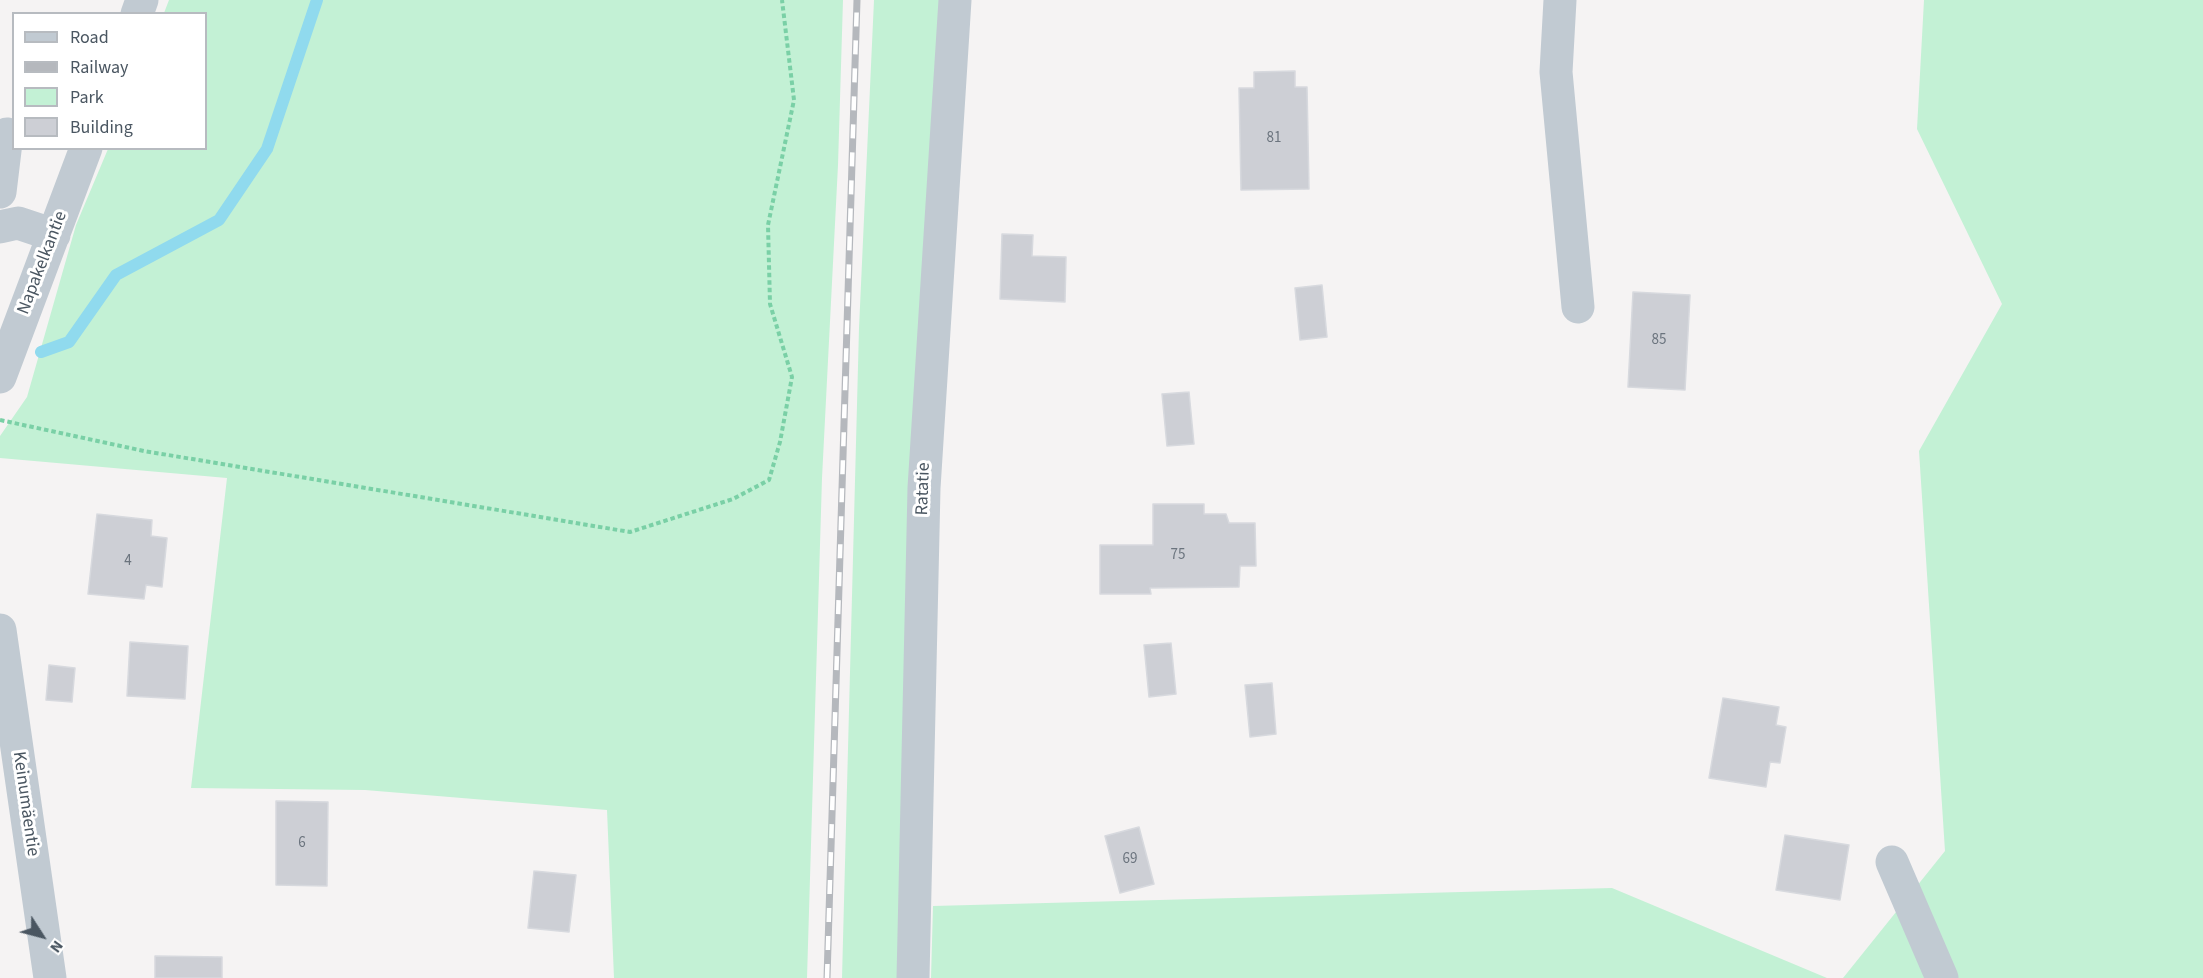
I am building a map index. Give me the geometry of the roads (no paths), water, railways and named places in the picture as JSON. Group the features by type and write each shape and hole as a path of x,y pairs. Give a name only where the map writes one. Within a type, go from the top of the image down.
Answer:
{"street":[{"name":"Ratatie","path":"913,978 924,488 955,0"},
{"path":"1560,0 1556,72 1578,307"},
{"path":"0,192 7,134"},
{"name":"Napakelkantie","path":"4,350 54,235 85,150"},
{"path":"0,227 18,223 54,235"},
{"name":"Keinumäentie","path":"0,630 50,978"},
{"path":"1892,862 1942,978"}],"waterway":[{"path":"41,352 69,342 116,275 219,220 267,149 317,0"}],"railway":[{"path":"827,978 857,0"}]}
